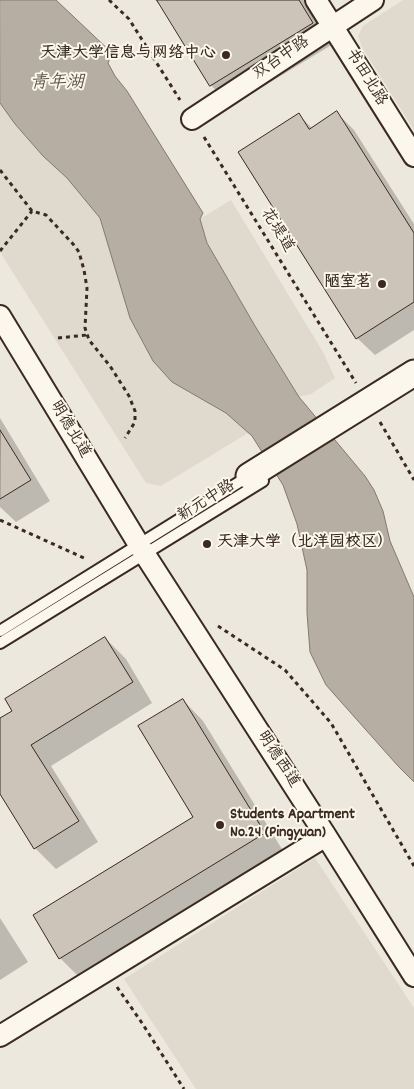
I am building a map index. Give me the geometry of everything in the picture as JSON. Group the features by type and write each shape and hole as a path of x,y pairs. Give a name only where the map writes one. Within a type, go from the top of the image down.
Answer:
{"street":[{"name":"书田北路","path":"316,0 414,156"},
{"name":"双台中路","path":"192,119 372,0"},
{"name":"明德北道","path":"0,316 142,549"},
{"name":"新元中路","path":"249,476 363,409 414,373"},
{"name":"新元中路","path":"276,474 333,437 363,409 414,388"},
{"name":"明德西道","path":"142,549 414,976"},
{"path":"0,1036 326,836"}],"lane":[{"name":"新元中路","path":"0,631 103,567 142,549 276,474"},
{"name":"新元中路","path":"0,643 249,476"}],"path":[{"name":"花堤道","path":"110,0 129,19 192,119 363,409 414,480"},
{"path":"0,170 32,211 46,215 79,252 87,288 87,303 84,315 87,335 129,396 135,411 135,422 125,438"},
{"path":"0,251 32,211"},
{"path":"58,338 87,335"},
{"path":"0,520 103,567"},
{"path":"217,626 285,670 331,723 414,866"},
{"path":"106,972 142,1023 184,1089"}],"shaded area":[{"name":"天津大学（北洋园校区）","path":"0,0 414,0 414,1089 0,1089"},
{"path":"403,0 414,0 414,130 362,47 358,36 363,26"},
{"path":"0,103 15,124 43,156 67,178 100,218 130,318 172,382 226,413 248,433 161,486 146,483 0,252"},
{"path":"231,200 323,352 335,378 311,394 299,397 207,243 200,219"},
{"path":"315,858 414,1008 414,1089 196,1089 124,979"}],"water":[{"name":"青年湖","path":"0,0 56,0 112,53 108,63 203,213 200,219 207,243 255,326 299,397 365,476 374,490 383,511 390,541 414,597 414,782 326,685 310,652 307,613 307,570 297,524 283,485 252,436 226,413 172,382 153,361 130,318 100,218 67,178 43,156 15,124 0,103"}],"building":[{"name":"天津大学信息与网络中心","path":"157,0 299,0 313,23 210,86"},
{"path":"337,111 414,233 414,302 356,339 238,152 299,113 309,129"},
{"path":"0,430 31,480 0,499"},
{"path":"105,637 133,682 31,745 79,821 34,849 0,794 0,718 12,711 5,699"},
{"name":"Students Apartment No.24 (Pingyuan)","path":"183,699 265,833 59,959 33,915 193,817 138,726"}],"place":[{"name":"天津大学信息与网络中心","path":"226,55"},
{"name":"陋室茗","path":"382,284"},
{"name":"天津大学（北洋园校区）","path":"207,544"},
{"name":"Students Apartment No.24 (Pingyuan)","path":"220,825"}]}
